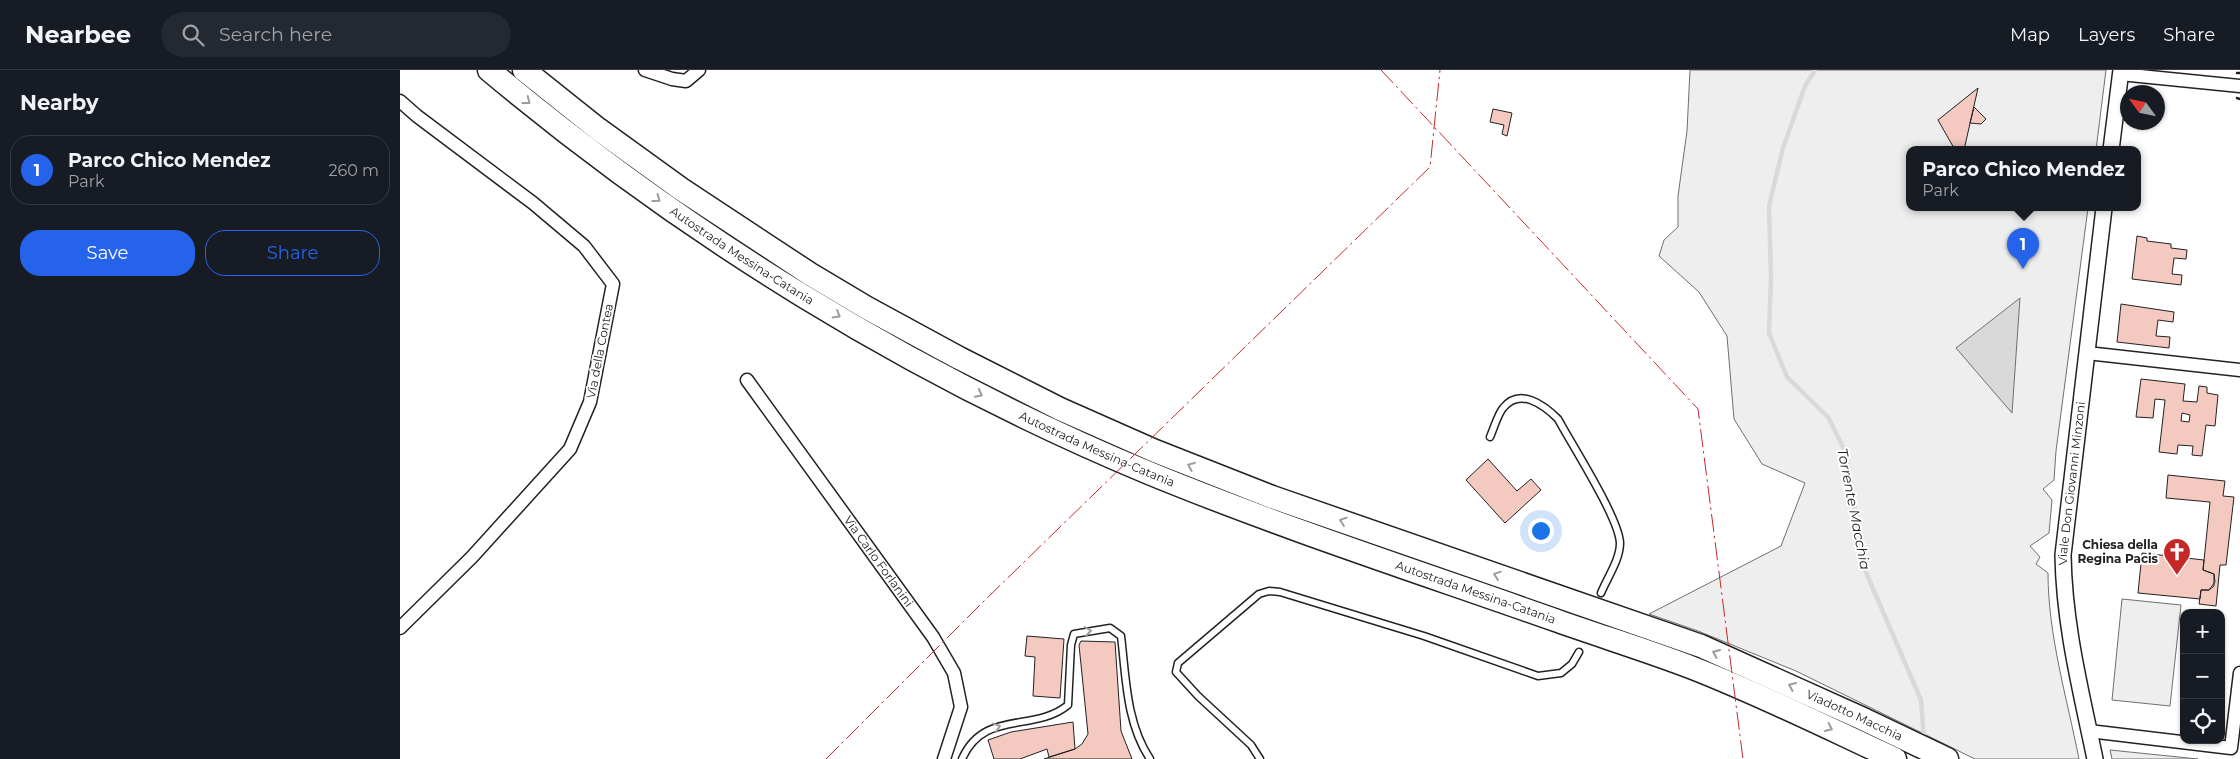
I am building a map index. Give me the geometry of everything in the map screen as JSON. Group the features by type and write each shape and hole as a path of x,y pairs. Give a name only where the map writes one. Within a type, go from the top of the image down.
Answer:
{"highway":[{"name":"Autostrada Messina-Catania","path":"489,70 586,147 716,240 856,326 948,378 1075,440 1198,493 1692,668 1769,700"},
{"name":"Autostrada Messina-Catania","path":"524,70 598,129 744,232 867,308 959,358 1060,409 1198,469 1525,585 1600,602 1760,672"},
{"name":"Viadotto Macchia","path":"1760,672 1947,759"},
{"name":"Viadotto Macchia","path":"1769,700 1895,759"}],"street":[{"path":"645,70 672,79 686,81 699,70"},
{"path":"2112,146 2121,72 2240,86"},
{"name":"Via della Contea","path":"400,101 417,116 533,203 584,246 612,284 590,402 570,449 472,557 400,628"},
{"name":"Viale Don Giovanni Minzoni","path":"2095,759 2068,626 2064,593 2063,555 2104,211"},
{"path":"2087,353 2240,370"},
{"name":"Via Carlo Forlanini","path":"747,380 933,637 954,673 961,707 944,759"},
{"path":"2089,731 2231,748 2240,673"}],"lane":[{"path":"1490,438 1503,409 1512,400 1523,398 1534,401 1546,408 1558,419 1610,513 1620,542 1618,556 1600,602 1574,609"},
{"path":"1525,585 1545,599"},
{"path":"1260,759 1251,745 1198,696 1176,672 1178,663 1259,594 1268,591 1280,592 1424,636 1538,676 1561,673 1572,664 1579,652"},
{"path":"1518,607 1542,608"},
{"path":"1571,618 1591,632"},
{"path":"962,759 978,736 988,730 1057,714 1068,705 1071,645 1074,634 1110,628 1121,636 1133,724 1141,746 1150,759"}],"shaded area":[{"path":"1690,70 2106,70 2096,146 1906,146 1906,211 2088,211 2056,451 2054,480 2043,489 2052,500 2049,533 2030,546 2040,557 2036,564 2048,573 2051,620 2079,759 1975,759 1796,671 1698,631 1649,614 1781,546 1805,483 1762,464 1734,419 1727,336 1699,292 1659,256 1664,240 1678,227 1678,196 1687,131"},
{"path":"2020,298 2012,413 1956,348"},
{"path":"2122,599 2181,605 2170,706 2112,700"},
{"path":"2110,750 2198,759 2112,759"}],"building":[{"path":"1978,88 1965,146 1953,146 1938,120"},
{"path":"1974,107 1986,119 1981,124 1970,123"},
{"path":"1493,109 1512,113 1507,136 1502,134 1504,125 1490,122"},
{"path":"2137,236 2147,238 2147,241 2171,244 2171,248 2187,250 2186,259 2174,258 2172,274 2182,275 2181,285 2132,279"},
{"path":"2121,304 2174,312 2173,322 2158,320 2156,336 2170,337 2169,348 2117,342"},
{"path":"2141,379 2185,384 2183,401 2197,402 2199,386 2207,387 2207,393 2218,395 2215,426 2206,425 2202,456 2192,455 2193,446 2178,445 2177,454 2159,452 2165,400 2155,399 2153,418 2136,417","holes":["2182,413 2190,415 2189,422 2181,421"]},
{"path":"1488,459 1517,491 1531,479 1541,490 1505,523 1466,480"},
{"path":"2168,475 2225,481 2223,496 2234,497 2226,565 2220,565 2216,606 2199,604 2201,590 2209,590 2215,582 2214,574 2203,570 2210,502 2166,498"},
{"name":"Chiesa della Regina Pacis","path":"2142,553 2204,560 2203,570 2214,574 2214,586 2209,590 2201,590 2200,599 2138,593"},
{"path":"1027,636 1064,639 1060,698 1033,696 1035,657 1025,656"},
{"path":"1081,641 1115,642 1121,731 1132,759 1044,759 1075,749 1082,744 1088,734 1079,645"},
{"path":"1073,722 1075,749 1049,757 1047,749 1020,759 994,759 988,740 1011,732"}],"waterway":[{"name":"Torrente Macchia","path":"1815,70 1805,86 1783,148 1769,206 1771,277 1769,333 1787,377 1828,417 1846,453 1865,570 1921,700 1924,740"}],"power":[{"path":"1381,70 1698,409 1743,759"},
{"path":"826,759 983,602 1430,167 1440,70"}],"place":[{"name":"Parco Chico Mendez","path":"2023,269"},
{"name":"Chiesa della Regina Pacis","path":"2177,576"}]}
